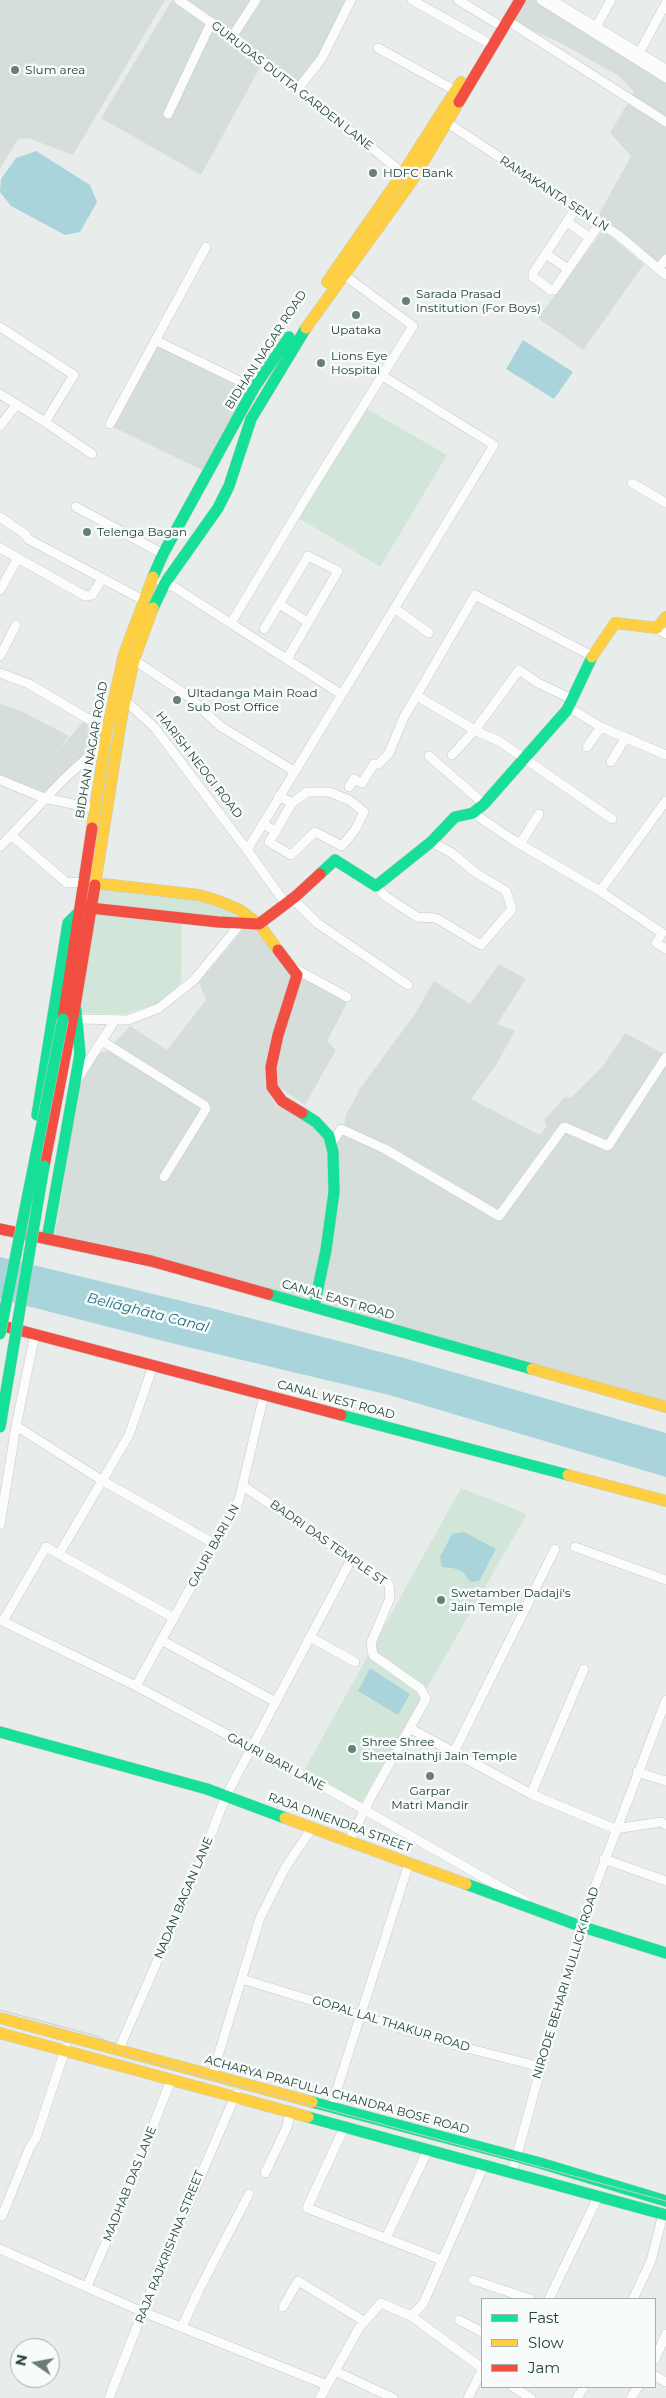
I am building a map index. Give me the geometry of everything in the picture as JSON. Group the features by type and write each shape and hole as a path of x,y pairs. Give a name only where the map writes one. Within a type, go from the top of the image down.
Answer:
{"main road":[{"name":"BIDHAN NAGAR ROAD","path":"0,1427 44,1166 71,1020 83,909 95,883 125,700 134,660 154,606 165,583 218,508 229,486 251,419 265,393 314,316 412,180 443,120 502,22 510,0"},
{"name":"BIDHAN NAGAR ROAD","path":"0,1334 75,1006 83,909 83,882 96,810 104,746 124,654 143,600 163,554 254,388 403,173 443,120 456,90 485,41 520,0"},
{"path":"14,1232 50,1049 68,922 83,909 259,924 290,901 335,860 376,886 431,842 454,817 473,813 484,804 570,703 592,656 615,623 661,631 666,617"},
{"path":"83,882 199,895 240,910 259,924 297,975 278,1035 271,1067 272,1087 282,1100 316,1122 328,1136 331,1144 334,1192 326,1250 314,1307"},
{"path":"47,1239 80,1054 71,1020"},
{"name":"CANAL EAST ROAD","path":"0,1229 151,1261 666,1407"},
{"name":"CANAL WEST ROAD","path":"0,1326 666,1501"},
{"name":"RAJA DINENDRA STREET","path":"0,1732 226,1796 580,1926 666,1953"},
{"name":"ACHARYA PRAFULLA CHANDRA BOSE ROAD","path":"0,2018 515,2157 666,2201"},
{"path":"0,2033 665,2214"}],"street":[{"name":"GURUDAS DUTTA GARDEN LANE","path":"179,0 232,37 403,173"},
{"path":"232,37 256,0"},
{"path":"298,89 322,58 351,0"},
{"path":"412,0 485,41"},
{"path":"458,0 502,22 666,122"},
{"path":"541,0 666,78"},
{"path":"552,0 666,70"},
{"path":"597,26 611,0"},
{"path":"639,52 666,3"},
{"path":"168,114 211,22"},
{"path":"378,48 456,90"},
{"name":"RAMAKANTA SEN LN","path":"443,120 600,223 666,275"},
{"path":"576,208 533,277 551,290 554,290 600,223"},
{"path":"567,222 590,238"},
{"path":"110,424 157,341 206,248"},
{"path":"546,254 568,269"},
{"path":"659,268 666,259"},
{"path":"232,623 381,375 413,326 344,275"},
{"path":"0,327 74,375 45,422"},
{"path":"157,341 254,388"},
{"path":"247,850 294,770 494,445 381,375"},
{"path":"0,394 92,454"},
{"path":"0,426 17,404"},
{"path":"632,483 666,503"},
{"path":"76,507 163,554"},
{"path":"0,517 26,535 28,540 143,600"},
{"path":"0,548 85,596 92,596 102,579"},
{"path":"264,629 308,556 338,571 287,659"},
{"path":"0,590 18,558"},
{"path":"153,578 165,583 232,623 341,694"},
{"path":"349,787 354,779 362,784 374,764 379,764 389,753 395,734 475,595 592,656"},
{"path":"278,604 308,622"},
{"path":"394,608 429,633"},
{"path":"0,656 16,625"},
{"path":"134,660 188,696 220,726 294,770"},
{"path":"452,755 475,730 519,670 570,703 601,726 666,755"},
{"path":"0,674 29,684 107,730"},
{"path":"417,696 475,730 499,741 612,819"},
{"name":"HARISH NEOGI ROAD","path":"125,700 156,728 247,850 290,901 318,923 408,985"},
{"path":"587,746 601,726"},
{"path":"611,762 626,737"},
{"path":"0,847 44,798 90,755 104,746"},
{"path":"429,756 484,804"},
{"path":"0,780 44,798 96,810"},
{"path":"307,792 329,792 349,800 364,812 355,830 342,846 316,832 291,855 269,842 292,803 307,792"},
{"path":"279,796 292,803"},
{"path":"600,891 666,801"},
{"path":"473,813 520,844 600,891 662,933 656,943 666,949"},
{"path":"520,844 539,814"},
{"path":"262,824 276,831"},
{"path":"11,835 67,883 83,882"},
{"path":"376,886 385,896 417,917 436,918 481,946 512,909 506,891 476,873 452,853 431,842"},
{"path":"71,1020 128,1020 159,1008 194,980 241,923"},
{"path":"291,966 347,997"},
{"path":"74,1084 115,1020"},
{"path":"102,1041 204,1105 206,1109 164,1177"},
{"path":"331,1144 341,1129 385,1149 499,1216 564,1128 608,1146 666,1056"},
{"path":"0,1524 16,1426 35,1334"},
{"path":"59,1554 129,1435 153,1366"},
{"name":"GAURI BARI LN","path":"136,1686 239,1500 264,1396"},
{"path":"16,1426 104,1480 215,1544"},
{"name":"BADRI DAS TEMPLE ST","path":"243,1486 389,1584 390,1598 371,1643 373,1655 422,1689 426,1699 411,1729"},
{"path":"2,1620 46,1547 174,1618"},
{"path":"575,1547 666,1580"},
{"path":"454,1752 555,1549"},
{"name":"NADAN BAGAN LANE","path":"119,2049 199,1865 226,1796 274,1701 352,1558"},
{"name":"GAURI BARI LANE","path":"2,1620 136,1686 250,1747 547,1914"},
{"path":"310,1637 355,1662"},
{"path":"161,1640 274,1701"},
{"path":"530,1794 584,1669"},
{"name":"NIRODE BEHARI MULLICK ROAD","path":"512,2172 580,1926 615,1829 666,1700"},
{"path":"349,1841 364,1810 411,1729 530,1794 615,1829 661,1822 666,1825"},
{"path":"638,1772 666,1781"},
{"path":"212,2076 260,1918 285,1868 312,1828"},
{"path":"604,1859 666,1881"},
{"path":"331,2108 409,1863"},
{"name":"GOPAL LAL THAKUR ROAD","path":"242,1979 361,2014 459,2046 541,2067"},
{"path":"2,2216 30,2148 36,2138 69,2037"},
{"name":"MADHAB DAS LANE","path":"87,2286 120,2210 171,2080"},
{"name":"RAJA RAJKRISHNA STREET","path":"109,2398 214,2142 235,2098 238,2082"},
{"path":"265,2174 287,2127 290,2113"},
{"path":"344,2128 307,2208 442,2260"},
{"path":"386,2238 428,2150"},
{"path":"411,2316 422,2304 484,2165"},
{"path":"182,2327 249,2194"},
{"path":"549,2298 598,2197"},
{"path":"633,2298 651,2261 665,2214"},
{"path":"0,2249 143,2312 328,2385"},
{"path":"472,2280 527,2298"},
{"path":"283,2307 298,2281 364,2321"},
{"path":"320,2398 364,2321 381,2304 411,2316 481,2368"},
{"path":"460,2320 481,2331"},
{"path":"656,2357 666,2334"},
{"path":"335,2371 393,2398"},
{"path":"468,2398 481,2371"},
{"path":"521,2395 531,2398"}],"shaded area":[{"path":"0,0 165,0 73,155 28,138 18,139 0,169"},
{"path":"172,0 228,37 262,64 201,175 101,118"},
{"path":"187,0 345,0 318,57 297,85"},
{"path":"524,0 546,0 666,68 666,271 630,239 598,216 631,156 610,133 634,92 619,76 559,42 509,21"},
{"path":"603,230 644,264 583,350 538,318"},
{"path":"157,345 254,391 208,473 113,427"},
{"path":"0,704 19,710 69,736 55,754 84,721 111,738 88,753 42,794 0,777"},
{"path":"243,930 256,930 291,976 268,1054 265,1084 276,1105 308,1122 323,1136 328,1150 331,1190 309,1301 55,1235 83,1058 107,1051 130,1026 167,1050 206,1000 199,982"},
{"path":"499,964 526,979 497,1024 515,1031 496,1065 471,1099 540,1135 547,1126 544,1120 565,1097 571,1098 603,1066 625,1033 666,1055 666,1404 316,1306 334,1144 343,1132 346,1115 361,1087 415,1014 434,981 470,1004"},
{"path":"297,975 307,977 347,1003 327,1041 336,1050 305,1105 276,1085 274,1068"}],"green space":[{"path":"364,407 447,455 380,567 297,517"},
{"path":"94,885 190,896 251,921 92,904"},
{"path":"92,911 182,920 181,983 157,1004 125,1014 80,1013"},
{"path":"461,1488 527,1514 361,1803 305,1769"}],"water":[{"path":"36,151 90,185 97,202 80,232 65,235 11,206 0,192 1,179 16,158"},
{"path":"523,340 573,372 554,399 506,369"},
{"name":"Beliāghāta Canal","path":"0,1257 211,1308 404,1358 666,1433 666,1477 389,1395 175,1344 0,1299"},
{"path":"464,1532 496,1549 479,1581 470,1582 463,1572 453,1568 442,1567 440,1557 452,1534"},
{"path":"370,1668 410,1694 398,1715 358,1691"}],"tram line":[{"path":"0,2010 100,2037 130,2056 666,2201"}],"traffic: fast":[{"path":"153,608 165,583 218,508 229,486 251,419 306,328"},
{"path":"153,577 163,554 254,388 289,337"},
{"path":"320,874 335,860 376,886 431,842 455,817 473,813 484,804 567,710 592,657"},
{"path":"37,1115 68,923 78,913"},
{"path":"47,1239 80,1054 76,1010"},
{"path":"0,1334 63,1019"},
{"path":"302,1113 316,1122 329,1136 333,1152 334,1192 326,1250 314,1307"},
{"path":"0,1427 44,1166"},
{"path":"268,1294 532,1369"},
{"path":"341,1415 568,1475"},
{"path":"0,1732 207,1789 285,1818"},
{"path":"466,1884 580,1926 666,1953"},
{"path":"312,2102 540,2163 666,2201"},
{"path":"308,2117 666,2215"}],"traffic: slow":[{"path":"327,282 403,173 461,82"},
{"path":"306,328 412,181 459,102"},
{"path":"92,828 107,730 124,654 153,577"},
{"path":"95,885 122,715 134,660 153,608"},
{"path":"592,657 615,623 657,628 666,617"},
{"path":"86,882 199,895 219,901 240,910 259,924 278,950"},
{"path":"532,1369 666,1407"},
{"path":"568,1475 666,1501"},
{"path":"285,1818 466,1884"},
{"path":"0,2018 312,2102"},
{"path":"0,2033 308,2117"}],"traffic: jam":[{"path":"459,102 520,0"},
{"path":"63,1019 92,828"},
{"path":"81,907 218,922 259,924 296,896 320,874"},
{"path":"44,1166 75,1006 95,885"},
{"path":"278,950 297,975 278,1035 271,1067 272,1087 282,1101 302,1113"},
{"path":"0,1229 151,1261 268,1294"},
{"path":"7,1327 341,1415"}],"place":[{"name":"Slum area","path":"15,70"},
{"name":"HDFC Bank","path":"373,173"},
{"name":"Sarada Prasad Institution (For Boys)","path":"406,301"},
{"name":"Upataka","path":"356,315"},
{"name":"Lions Eye Hospital","path":"321,363"},
{"name":"Telenga Bagan","path":"87,532"},
{"name":"Ultadanga Main Road Sub Post Office","path":"177,700"},
{"name":"Swetamber Dadaji's Jain Temple","path":"441,1600"},
{"name":"Shree Shree Sheetalnathji Jain Temple","path":"352,1749"},
{"name":"Garpar Matri Mandir","path":"430,1776"}]}
